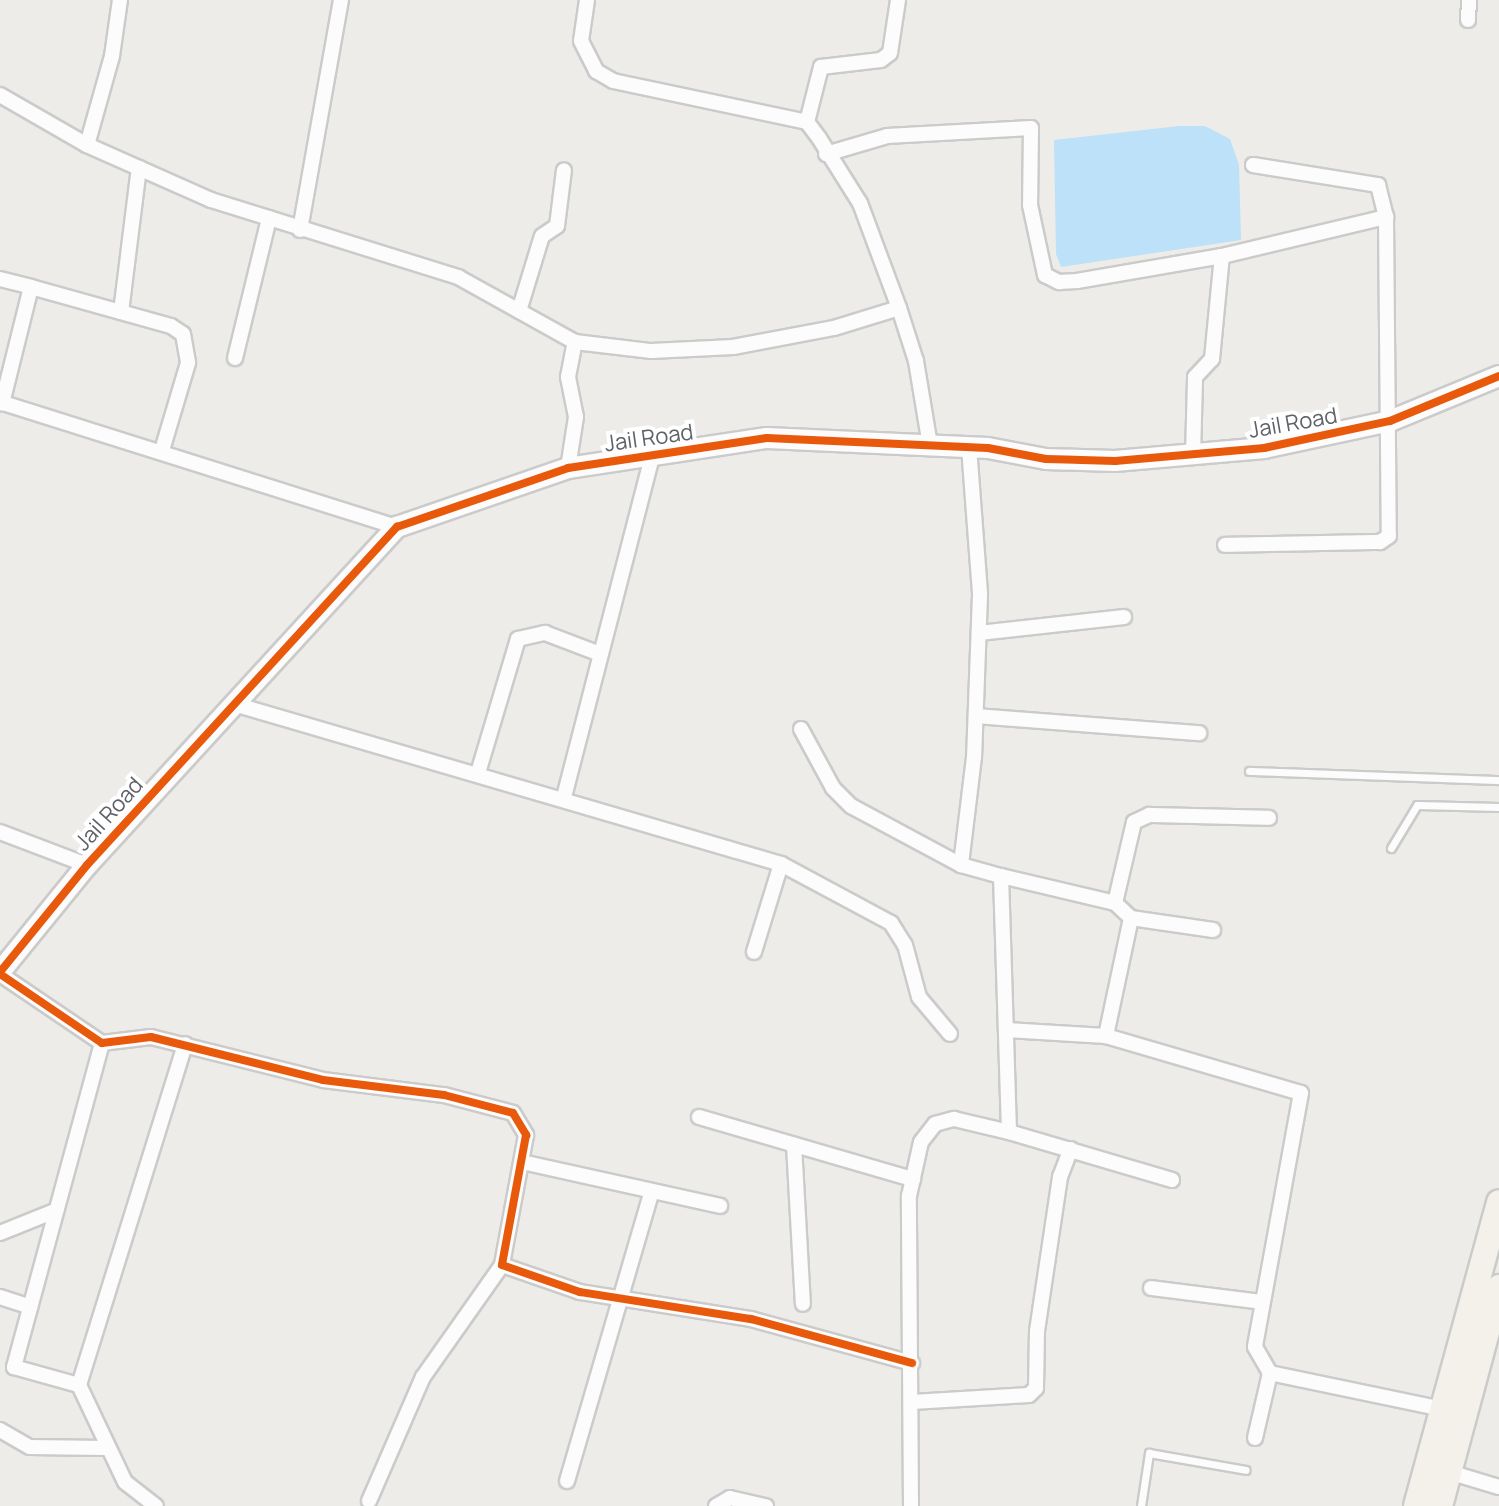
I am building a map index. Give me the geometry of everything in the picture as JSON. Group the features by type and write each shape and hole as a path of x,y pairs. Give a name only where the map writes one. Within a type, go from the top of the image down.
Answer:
{"main road":[{"path":"1416,1506 1499,1202"},
{"path":"1440,1506 1499,1287"}],"street":[{"path":"87,145 107,76 120,0"},
{"path":"300,230 341,0"},
{"path":"587,0 581,41 596,71 613,81 807,122"},
{"path":"898,0 890,53 881,60 821,67 807,122 860,203 916,361 930,446"},
{"path":"1468,20 1469,0"},
{"path":"0,95 87,145 139,168 300,230 458,277 575,342 651,351 733,347 834,328 899,308"},
{"path":"826,154 887,136 1031,128 1030,205 1045,275 1059,282 1222,256 1386,217"},
{"path":"1225,545 1380,542 1389,536 1386,217 1378,185 1253,165"},
{"path":"121,312 139,168"},
{"path":"519,311 542,236 557,226 564,170"},
{"path":"235,358 269,218"},
{"path":"1193,456 1195,377 1212,359 1222,256"},
{"path":"0,279 171,326 183,334 188,348 162,450"},
{"path":"31,287 1,402 162,450 397,527"},
{"path":"568,468 576,417 568,377 575,342"},
{"name":"Jail Road","path":"0,973 87,865 397,527 568,468 767,438 969,447 1087,460 1193,456 1330,437 1390,421 1499,376"},
{"path":"961,865 976,716 979,633 969,447"},
{"path":"564,797 652,457"},
{"path":"979,633 1124,617"},
{"path":"478,773 518,639 545,633 600,654"},
{"path":"234,704 564,797 781,864 891,923 905,945 919,997 950,1034"},
{"path":"976,716 1199,733"},
{"path":"801,729 833,788 851,806 961,865 1115,903 1131,918 1213,930"},
{"path":"1115,903 1134,822 1149,815 1269,818"},
{"path":"0,832 87,865"},
{"path":"754,952 781,864"},
{"path":"1001,876 1009,1132"},
{"path":"1106,1036 1131,918"},
{"path":"0,973 102,1043 151,1037 323,1080 444,1095 494,1106 523,1123 522,1162 501,1244 502,1265 423,1377 369,1501"},
{"path":"1007,1030 1106,1036 1301,1093 1255,1347 1270,1373 1255,1438"},
{"path":"79,1385 14,1367 102,1043"},
{"path":"156,1506 125,1482 106,1448 79,1385 185,1044"},
{"path":"699,1117 913,1179"},
{"path":"911,1506 913,1179 921,1142 943,1119 1009,1132 1172,1180"},
{"path":"794,1145 803,1304"},
{"path":"912,1402 1029,1395 1036,1388 1037,1331 1060,1177 1071,1149"},
{"path":"522,1162 720,1206"},
{"path":"567,1481 623,1301 652,1191"},
{"path":"0,1233 57,1210"},
{"path":"502,1265 623,1301 751,1319 912,1363"},
{"path":"1151,1288 1262,1302"},
{"path":"0,1297 30,1307"},
{"path":"1270,1373 1442,1409"},
{"path":"0,1430 30,1447 106,1448"},
{"path":"1449,1472 1499,1487"},
{"path":"716,1506 730,1498 766,1506"}],"lane":[{"path":"1249,771 1499,780"},
{"path":"1391,848 1417,805 1499,807"},
{"path":"1141,1506 1149,1453 1246,1470"}],"water":[{"path":"1179,126 1205,126 1230,139 1239,165 1241,240 1061,267 1056,254 1054,140"}],"cycle path":[{"path":"0,972 87,865 397,527 568,468 767,438 988,448 1046,459 1115,461 1264,448 1390,421 1499,376"},
{"path":"0,974 102,1043 151,1037 323,1080 444,1095 513,1113 526,1135 502,1265 580,1292 751,1319 912,1363"}]}
